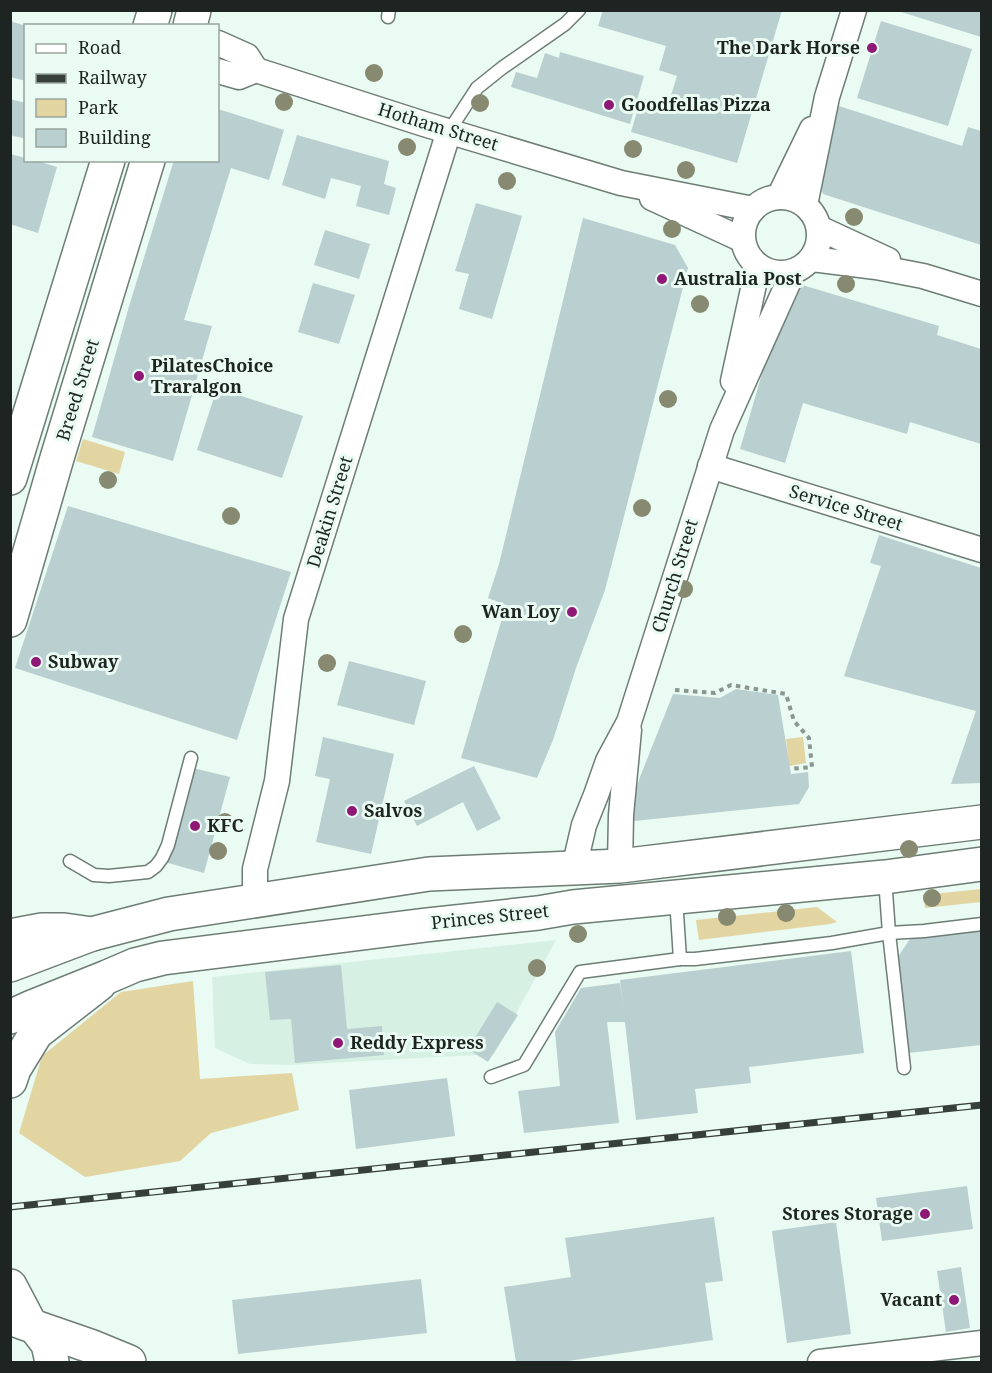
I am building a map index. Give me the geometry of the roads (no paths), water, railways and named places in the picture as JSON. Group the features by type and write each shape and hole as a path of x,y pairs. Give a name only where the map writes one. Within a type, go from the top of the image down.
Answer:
{"main road":[{"path":"10,478 18,423 107,162"},
{"name":"Breed Street","path":"10,620 147,162"},
{"path":"18,423 64,438"},
{"path":"10,965 92,934 169,914 429,874 620,866 981,822"},
{"name":"Princes Street","path":"10,1017 135,965 163,958 573,907 885,877 981,864"},
{"path":"573,907 601,880 620,866"},
{"path":"573,907 571,884 574,868"},
{"path":"255,902 264,920 288,926 431,910 490,918"},
{"path":"10,936 42,930 92,934"},
{"path":"10,1081 14,1069 36,1033 107,977"},
{"path":"10,1286 25,1323 48,1344 52,1362"},
{"path":"25,1323 129,1362"}],"street":[{"path":"805,205 828,97 854,10"},
{"name":"Hotham Street","path":"219,43 247,56 256,70 449,131 621,183 753,208"},
{"name":"Hotham Street","path":"219,71 239,77 256,70"},
{"path":"778,197 828,97"},
{"name":"Deakin Street","path":"255,902 255,869 277,781 296,619 449,131"},
{"name":"Hotham Street","path":"621,183 743,240"},
{"path":"778,197 795,199 805,205 813,214 820,236 818,248 804,267 781,274 769,272 758,266 749,256 742,232 753,208 762,202 778,197"},
{"path":"819,228 923,276"},
{"path":"812,259 923,276 981,294"},
{"name":"Church Street","path":"722,430 758,266"},
{"name":"Church Street","path":"574,868 584,825 608,760 629,722 722,430 793,272"},
{"name":"Service Street","path":"710,466 981,550"},
{"name":"Church Street","path":"620,866 621,815 629,722"},
{"path":"820,1362 981,1343"}],"lane":[{"path":"449,131 477,88 565,24 579,10"},
{"path":"70,861 94,875 109,876 148,872 156,866 168,845 191,758"},
{"path":"885,877 904,1068"},
{"path":"676,898 680,959"},
{"path":"491,1077 524,1065 580,972 821,944 889,933 981,924"}],"railway":[{"path":"10,1207 982,1105"}],"place":[{"name":"The Dark Horse","path":"872,48"},
{"name":"Goodfellas Pizza","path":"609,105"},
{"name":"Australia Post","path":"662,279"},
{"name":"PilatesChoice Traralgon","path":"139,376"},
{"name":"Wan Loy","path":"572,612"},
{"name":"Subway","path":"36,662"},
{"name":"Salvos","path":"352,811"},
{"name":"KFC","path":"195,826"},
{"name":"Reddy Express","path":"338,1043"},
{"name":"Stores Storage","path":"925,1214"},
{"name":"Vacant","path":"954,1300"}]}
